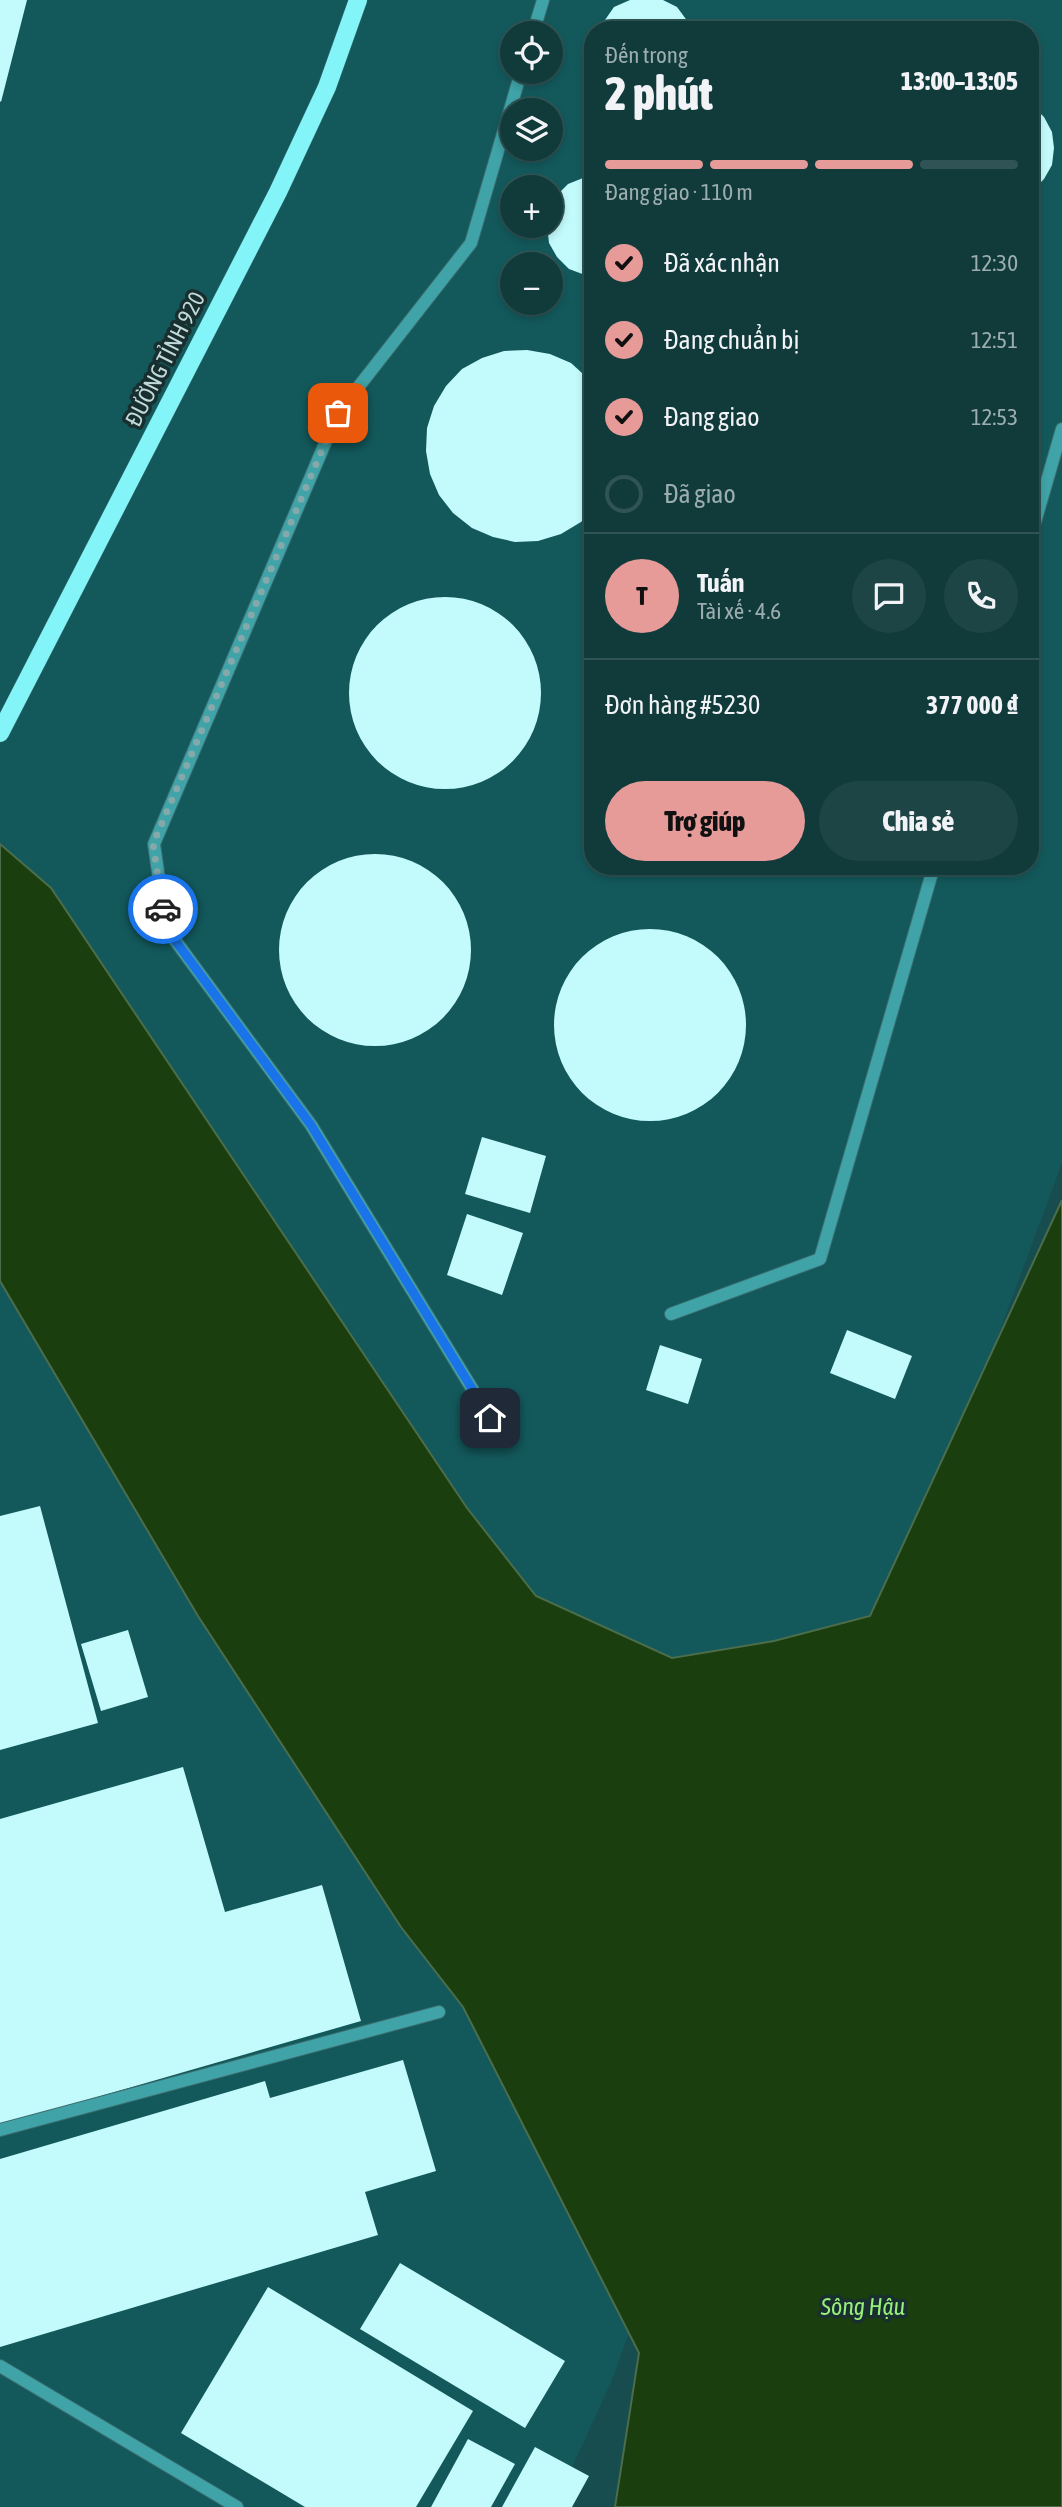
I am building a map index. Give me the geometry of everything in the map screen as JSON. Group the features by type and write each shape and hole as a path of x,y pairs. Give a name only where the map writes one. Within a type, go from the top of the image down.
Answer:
{"main road":[{"name":"ĐƯỜNG TỈNH 920","path":"0,733 278,192 327,87 358,0"}],"lane":[{"path":"537,21 543,0"},
{"path":"490,1418 311,1125 166,928 153,844 338,413 471,243 518,84"},
{"path":"1039,508 1062,429"},
{"path":"671,1314 820,1259 931,875"},
{"path":"0,2130 439,2012"},
{"path":"0,2366 237,2507"}],"shaded area":[{"path":"0,0 1062,0 1062,1163 611,2382 554,2507 0,2507"}],"water":[{"name":"Sông Hậu","path":"0,844 51,888 467,1508 536,1596 672,1658 774,1641 870,1616 1062,1200 1062,2507 615,2507 639,2353 463,2007 401,1927 198,1616 0,1281"}],"building":[{"path":"0,0 27,0 1,102 0,101"},
{"path":"630,0 663,0 677,7 687,21 604,21 614,7"},
{"path":"1039,112 1052,132 1054,148 1052,165 1039,184"},
{"path":"584,178 584,275 569,269 563,263 563,252 554,252 549,243 548,238 563,238 563,189"},
{"path":"527,350 550,354 571,363 584,375 584,519 561,534 538,541 515,542 472,528 453,513 439,495 430,474 426,451 427,428 434,406 446,386 462,369 482,358 504,351"},
{"path":"445,597 482,605 513,625 533,656 541,693 533,730 513,761 482,781 445,789 408,781 377,761 357,730 349,693 357,656 377,625 408,605"},
{"path":"375,854 412,862 443,882 463,913 471,950 463,987 443,1018 412,1038 375,1046 338,1038 307,1018 287,987 279,950 287,913 307,882 338,862"},
{"path":"650,929 687,937 718,957 738,988 746,1025 738,1062 718,1093 687,1113 650,1121 613,1113 582,1093 562,1062 554,1025 562,988 582,957 613,937"},
{"path":"482,1137 546,1156 530,1213 465,1194"},
{"path":"467,1214 523,1233 502,1295 447,1275"},
{"path":"847,1330 912,1356 895,1399 830,1373"},
{"path":"660,1345 702,1359 688,1404 646,1390"},
{"path":"40,1506 98,1723 0,1750 0,1516"},
{"path":"128,1630 148,1697 101,1711 81,1644"},
{"path":"183,1767 225,1912 322,1885 361,2021 0,2125 0,1819"},
{"path":"403,2060 436,2171 365,2192 378,2235 0,2347 0,2159 265,2081 270,2098"},
{"path":"400,2263 565,2361 525,2428 360,2329"},
{"path":"268,2287 473,2411 416,2507 305,2507 181,2433"},
{"path":"468,2439 515,2464 491,2507 431,2507"},
{"path":"535,2447 589,2476 572,2507 502,2507"}],"way so far":[{"path":"163,909 153,844 338,413"}],"route":[{"path":"163,909 166,928 311,1125 490,1418"}]}
